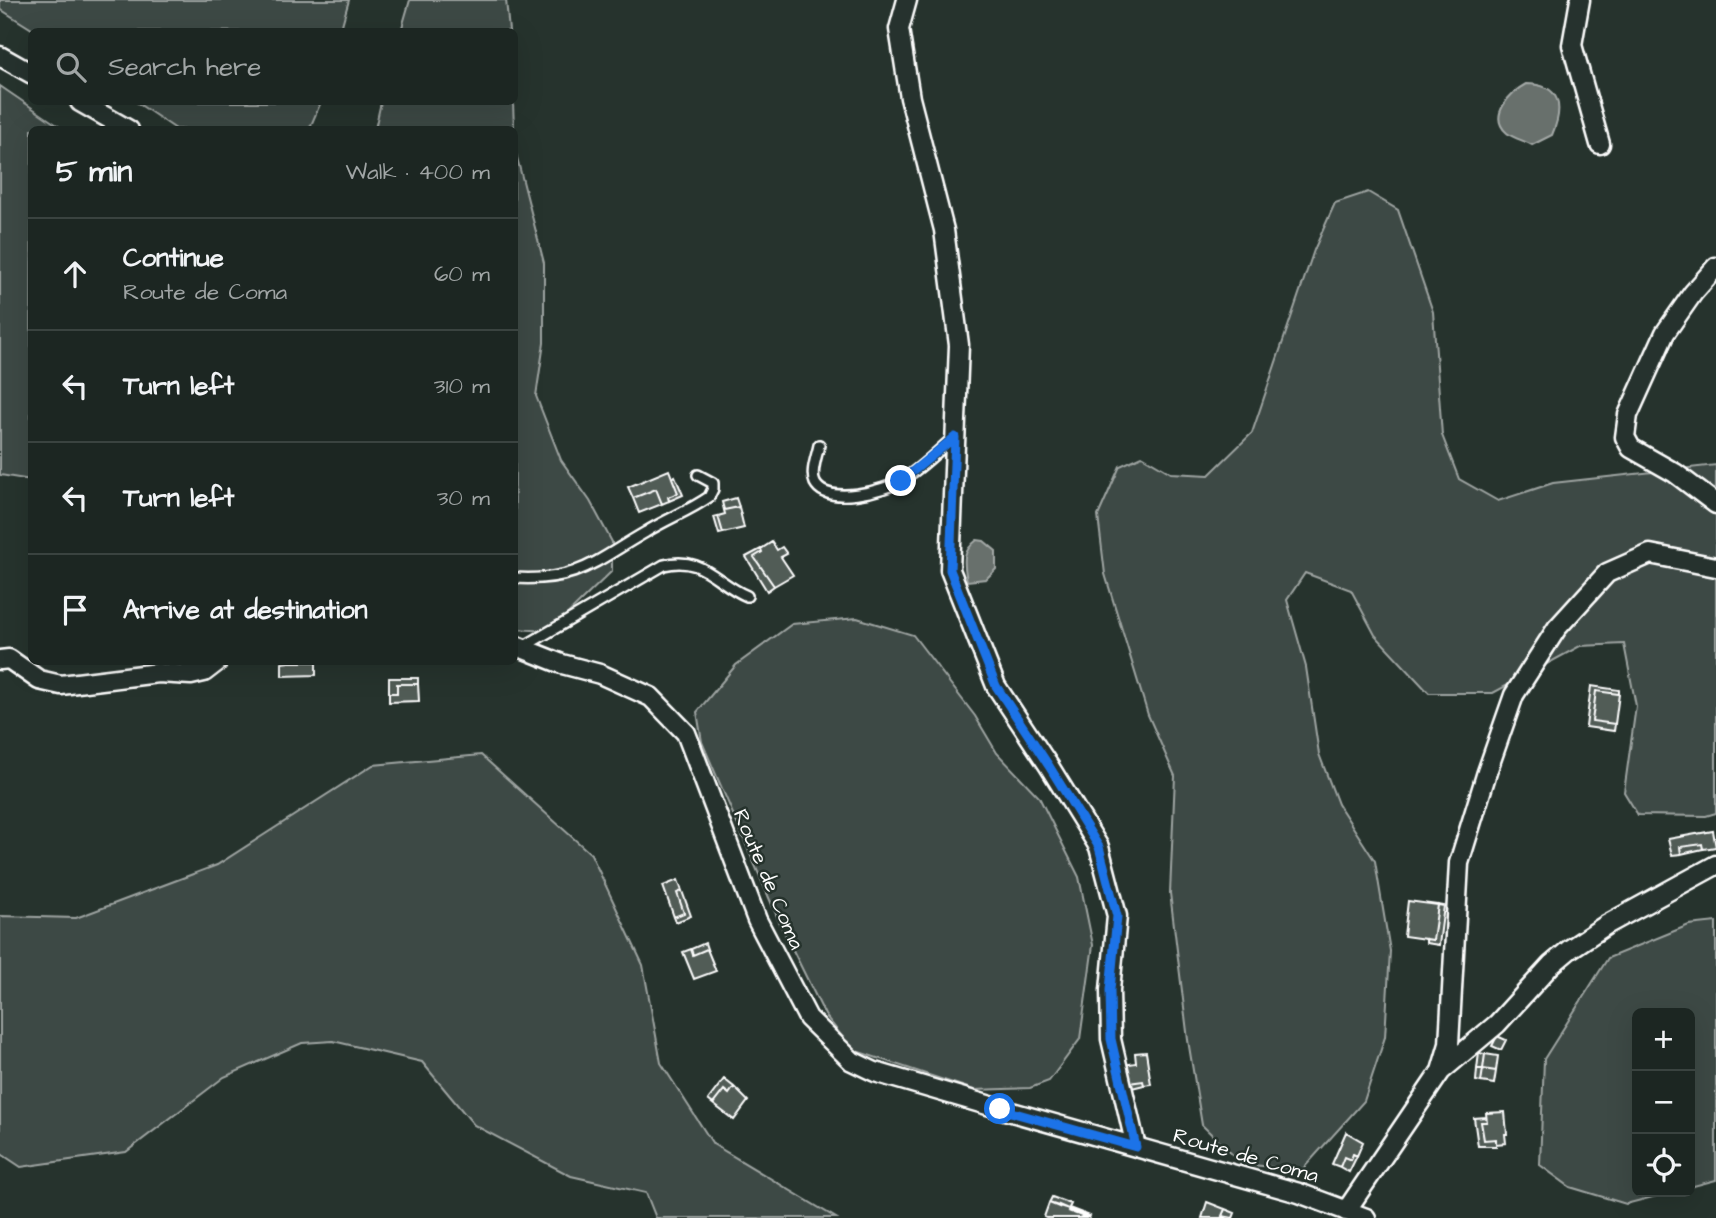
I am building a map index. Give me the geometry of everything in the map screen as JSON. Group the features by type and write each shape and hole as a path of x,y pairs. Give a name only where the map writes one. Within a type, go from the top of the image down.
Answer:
{"street":[{"path":"907,0 899,29 910,98 944,230 959,345 950,570 996,686 1099,847 1117,916 1110,990 1111,1039 1136,1147"},
{"path":"1580,0 1572,45 1600,144"},
{"path":"0,56 28,72"},
{"path":"85,105 122,126"},
{"path":"1716,267 1693,293 1665,333 1628,415 1625,437 1631,448 1675,473 1716,503"},
{"path":"1441,1071 1448,1044 1459,863 1514,695 1557,628 1607,573 1650,554 1716,567"},
{"name":"Route de Coma","path":"518,646 562,664 600,674 651,697 686,733 757,920 808,1018 852,1060 887,1075 1298,1193 1366,1218"},
{"path":"0,660 9,659 38,680 61,685 158,673 191,675 204,672 214,665"},
{"path":"1346,1211 1441,1071 1497,1024 1551,965 1606,925 1716,865"}],"lane":[{"path":"819,445 813,471 815,483 825,492 845,495 871,493 901,481 955,437"},
{"path":"518,578 561,577 592,566 646,531 709,497 713,483 698,475"},
{"path":"518,646 664,565 678,561 695,564 732,590 747,596"}],"shaded area":[{"path":"0,0 349,0 341,28 30,28 0,9"},
{"path":"410,0 506,0 509,28 402,28"},
{"path":"1526,84 1547,88 1557,99 1558,107 1552,135 1532,145 1507,133 1499,119 1503,105"},
{"path":"0,86 59,126 28,126 28,480 0,475"},
{"path":"140,105 320,105 311,126 172,126"},
{"path":"380,105 513,105 514,126 376,126"},
{"path":"518,162 544,263 544,343 536,396 561,460 590,501 612,542 612,571 550,631 518,629"},
{"path":"1368,192 1398,210 1433,312 1442,435 1459,479 1498,501 1553,483 1716,465 1716,813 1706,816 1638,815 1624,792 1636,706 1624,644 1580,646 1493,693 1429,693 1375,635 1351,590 1305,573 1287,600 1306,667 1319,754 1338,804 1375,861 1390,951 1385,1037 1364,1101 1302,1170 1242,1164 1202,1125 1188,1040 1170,893 1175,776 1148,715 1105,574 1098,516 1120,466 1142,456 1171,473 1209,475 1252,433 1314,250 1335,203"},
{"path":"977,540 984,541 996,551 996,569 986,579 967,581 966,554"},
{"path":"857,618 913,635 975,716 997,753 1039,797 1079,877 1093,945 1080,1039 1049,1081 1030,1088 974,1090 853,1050 825,1015 782,928 702,742 697,712 736,665 792,624"},
{"path":"481,755 591,854 643,965 661,1063 713,1144 836,1218 656,1218 646,1193 571,1176 474,1125 422,1062 333,1041 302,1043 224,1077 126,1152 21,1167 0,1153 0,916 76,918 217,865 373,765"},
{"path":"1716,922 1716,1180 1695,1186 1695,1008 1632,1008 1632,1197 1653,1197 1626,1204 1570,1187 1540,1165 1544,1059 1608,958 1689,925"}],"building":[{"path":"669,470 678,493 668,497 669,501 662,504 656,489 633,498 628,487"},
{"path":"675,476 683,495 669,501 668,497 678,493 672,478"},
{"path":"656,489 662,504 639,513 633,498"},
{"path":"736,498 739,507 724,510 722,502"},
{"path":"739,507 744,528 723,533 718,516 725,514 724,510"},
{"path":"718,516 723,533 719,534 714,517"},
{"path":"772,542 777,550 782,547 787,554 781,557 793,575 774,586 754,557"},
{"path":"761,549 762,552 754,557 774,586 767,591 746,557"},
{"path":"282,665 316,665 316,675 282,676"},
{"path":"389,678 418,678 418,684 397,684 397,693 389,693"},
{"path":"397,684 418,684 419,701 389,702 389,693 397,693"},
{"path":"1591,686 1619,690 1619,694 1596,691 1592,721 1615,724 1614,731 1586,727"},
{"path":"1596,691 1619,694 1615,724 1592,721"},
{"path":"1713,831 1716,847 1703,849 1702,844 1680,847 1681,854 1672,855 1668,839"},
{"path":"1702,844 1703,849 1681,854 1680,847"},
{"path":"678,880 682,891 677,893 684,913 674,917 663,886"},
{"path":"682,891 691,916 676,922 674,917 684,913 677,893"},
{"path":"1408,901 1438,905 1433,940 1404,936"},
{"path":"1438,905 1444,906 1439,945 1426,943 1426,939 1433,940"},
{"path":"705,943 707,949 693,955 691,949"},
{"path":"691,949 693,955 707,949 716,971 694,979 683,952"},
{"path":"1497,1036 1506,1040 1501,1050 1492,1046"},
{"path":"1146,1052 1151,1084 1144,1085 1143,1081 1129,1083 1123,1065 1136,1063 1135,1053"},
{"path":"1479,1053 1485,1054 1483,1069 1477,1069"},
{"path":"1485,1054 1498,1056 1496,1071 1483,1069"},
{"path":"1477,1069 1483,1069 1481,1082 1476,1081"},
{"path":"1483,1069 1496,1071 1494,1084 1481,1082"},
{"path":"724,1079 734,1087 729,1094 724,1090 713,1104 708,1100"},
{"path":"1143,1081 1144,1085 1128,1089 1129,1083"},
{"path":"734,1087 748,1101 734,1120 713,1104 724,1090 729,1094"},
{"path":"1505,1112 1506,1143 1496,1144 1496,1139 1484,1140 1481,1122 1487,1122 1486,1113"},
{"path":"1486,1117 1487,1122 1481,1122 1484,1140 1496,1139 1496,1146 1478,1146 1474,1118"},
{"path":"1346,1132 1363,1142 1357,1156 1353,1154 1351,1160 1344,1157 1340,1167 1332,1164"},
{"path":"1353,1154 1357,1156 1349,1172 1340,1167 1344,1157 1351,1160"},
{"path":"1052,1197 1071,1204 1069,1208 1090,1216 1089,1218 1049,1203"},
{"path":"1207,1202 1225,1209 1222,1216 1227,1218 1202,1218"},
{"path":"1049,1203 1087,1218 1046,1218 1044,1217"},
{"path":"1225,1209 1235,1213 1233,1218 1222,1216"}],"route":[{"path":"901,481 955,437 950,570 996,686 1099,847 1117,916 1110,990 1111,1039 1136,1147 1000,1109"}]}
